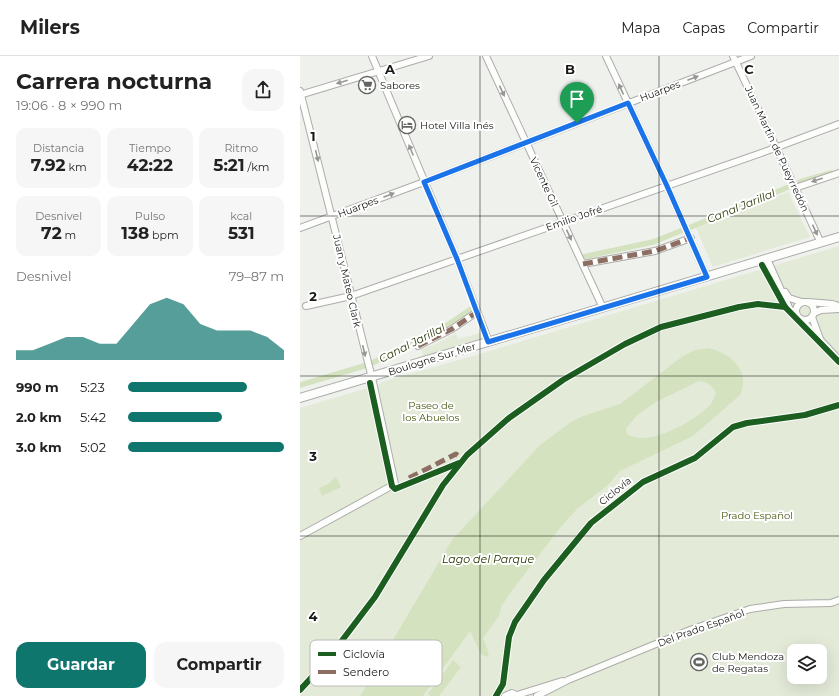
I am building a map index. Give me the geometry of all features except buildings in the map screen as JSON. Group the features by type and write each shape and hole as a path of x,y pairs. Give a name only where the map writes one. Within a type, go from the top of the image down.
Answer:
{"main road":[{"name":"Boulogne Sur Mer","path":"300,398 839,237"}],"street":[{"path":"372,56 457,259 488,342"},
{"path":"300,94 380,72 429,56"},
{"name":"Vicente Gil","path":"486,56 603,308"},
{"path":"606,56 667,186 707,277"},
{"name":"Huarpes","path":"300,228 526,143 734,59 751,56"},
{"name":"Juan Martín de Pueyrredón","path":"734,59 821,243"},
{"name":"Juan y Mateo Clark","path":"300,94 332,217 395,484 300,536"},
{"name":"Emilio Jofré","path":"306,306 351,296 776,148 839,124"},
{"path":"795,188 839,173"},
{"path":"583,264 655,251 690,238"},
{"path":"767,259 790,310 796,312 821,342 839,360"},
{"path":"780,286 789,298 805,302 832,304 839,307"},
{"path":"796,312 796,307 805,302"},
{"path":"805,302 813,306 813,315 821,342"},
{"path":"801,319 808,320 821,310 839,307"},
{"path":"418,346 452,329 477,312"},
{"name":"Del Prado Español","path":"505,696 512,693 518,695 568,680 690,630 750,609 784,604 831,603 839,600"},
{"name":"Del Prado Español","path":"538,696 568,680"}],"green space":[{"path":"788,192 810,237 713,267 696,228"},
{"path":"839,246 839,696 300,696 300,408 381,384 381,382 473,356"},
{"path":"456,333 458,339 480,333 482,339 423,357 421,349 434,345"}],"water":[{"name":"Lago del Parque","path":"709,348 725,354 737,364 741,371 743,386 740,395 693,436 620,471 607,486 578,508 559,529 501,607 499,616 483,638 489,654 487,657 481,654 470,631 442,670 442,640 393,640 452,540 540,445 571,422 583,416 620,404 683,356 695,350","holes":["699,381 707,383 716,393 713,401 692,420 657,436 646,438 627,434 626,429 637,415 656,402"]},
{"path":"336,477 341,487 322,496 319,488 328,484"},
{"path":"453,660 461,667 439,696 430,696 428,694 434,686 442,686 442,675"},
{"name":"Lago del Parque","path":"366,686 430,686 423,696 360,696"}],"waterway":[{"name":"Canal Jarillal","path":"800,182 831,173"},
{"name":"Canal Jarillal","path":"691,227 791,186"},
{"name":"Canal Jarillal","path":"583,257 653,242 683,230"},
{"name":"Canal Jarillal","path":"372,363 439,331 471,309"},
{"name":"Canal Jarillal","path":"300,385 364,366"}],"marked path":[{"path":"583,264 655,251 691,238"},
{"path":"418,346 452,329 477,312"},
{"path":"409,478 456,454 465,461"}],"cycle path":[{"path":"762,265 785,307 839,362"},
{"path":"342,640 375,597 443,485 467,455 509,418 563,380 625,344 661,327 739,307 758,304 785,307"},
{"path":"370,383 392,486 395,489 459,463"},
{"name":"Ciclovía","path":"496,696 503,684 509,637 515,622 544,580 591,523 643,482 695,458 733,427 747,423 805,415 839,405"},
{"path":"300,690 310,679"}],"place":[{"name":"Sabores","path":"367,85"},
{"name":"Hotel Villa Inés","path":"407,125"},
{"name":"Club Mendoza de Regatas","path":"699,662"}],"route":[{"path":"628,103 707,277 488,342 457,259 424,182 577,123 628,103"}],"park label":[{"name":"Paseo de los Abuelos","path":"431,410"},
{"name":"Prado Español","path":"757,515"}]}
